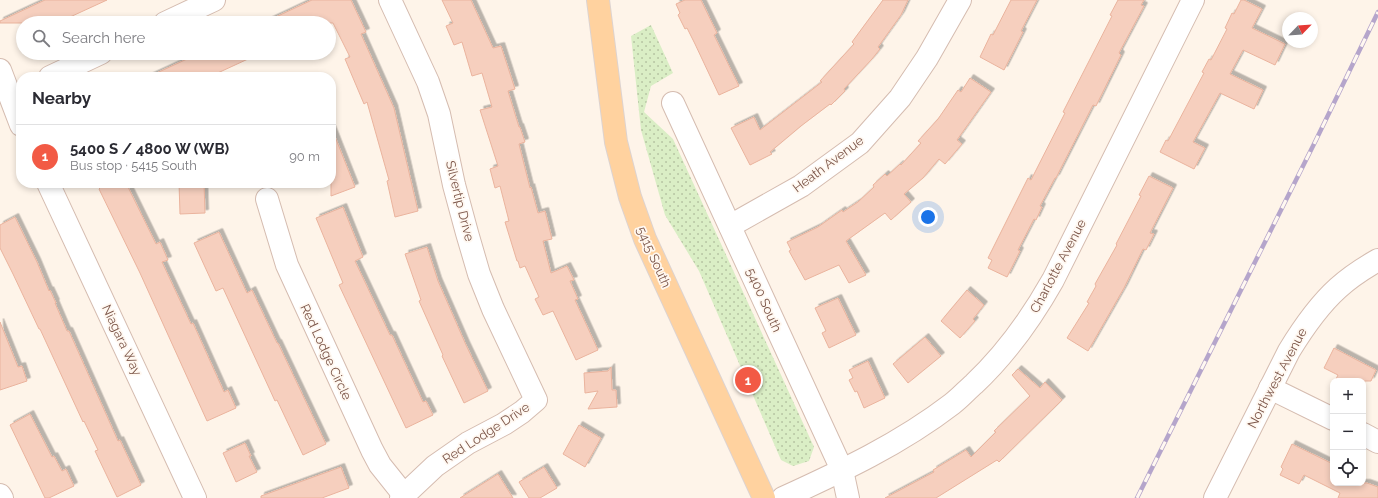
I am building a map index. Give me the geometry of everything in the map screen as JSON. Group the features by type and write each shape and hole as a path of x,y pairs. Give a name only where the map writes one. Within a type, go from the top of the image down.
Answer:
{"main road":[{"name":"5415 South","path":"598,0 616,142 630,197 646,239 764,498"}],"street":[{"path":"173,16 184,6 214,0"},
{"name":"Silvertip Drive","path":"390,0 428,82 439,114 454,185 466,233 479,274 493,309 536,400"},
{"name":"Heath Avenue","path":"730,226 801,186 860,142 900,98 927,58 960,0"},
{"name":"Charlotte Avenue","path":"783,498 904,438 954,404 993,365 1017,336 1036,311 1053,280 1193,0"},
{"path":"61,72 86,60"},
{"path":"0,70 16,111"},
{"name":"5400 South","path":"674,104 842,470 848,498"},
{"name":"Niagara Way","path":"50,188 195,498"},
{"name":"Red Lodge Circle","path":"267,199 287,265 372,450 380,465 403,497"},
{"name":"Northwest Avenue","path":"1215,498 1289,351 1303,328 1320,306 1338,288 1378,260"},
{"path":"1270,388 1330,418"},
{"name":"Red Lodge Drive","path":"403,497 435,466 468,443 504,424 536,400"},
{"path":"1366,436 1378,442"}],"green space":[{"path":"651,25 673,73 651,86 644,112 673,139 814,447 809,461 793,466 781,460 699,271 665,215 641,130 631,36"}],"building":[{"path":"45,0 107,0 72,16 16,16 16,23 0,23 0,21"},
{"path":"312,0 351,0 366,32 361,34 394,108 418,211 395,217 387,181 389,180 367,102 364,104 345,59 350,57 336,29 336,16 278,16"},
{"path":"442,0 471,0 493,48 501,46 515,89 508,91 525,142 519,144 530,188 531,187 538,213 545,211 552,239 543,241 551,273 567,266 574,280 570,281 578,299 575,300 598,350 576,360 553,311 543,315 535,299 539,297 525,266 520,268 517,261 505,222 509,221 500,186 495,188 490,169 498,166 480,110 492,107 482,73 472,76 462,42 454,45 446,26 453,23"},
{"path":"685,0 701,0 717,33 714,35 739,86 719,95 687,28 685,29 678,15 680,13 676,4"},
{"path":"883,0 908,0 901,15 878,47 880,49 872,59 831,105 830,104 801,126 770,152 772,154 750,165 731,128 754,117 760,130 822,82 820,81 854,44 852,42"},
{"path":"1011,0 1037,0 1021,31 1023,32 1004,70 980,57 991,34 993,35"},
{"path":"1118,0 1144,0 1141,5 1144,6 1119,53 1121,55 1096,106 1093,105 1040,206 1042,207 1036,220 1034,219 1018,250 1020,251 1007,277 988,268 992,260 988,258 1028,178 1031,180 1065,113 1063,112 1112,16 1110,15"},
{"path":"1241,0 1262,9 1252,28 1282,43 1283,48 1275,65 1243,50 1230,74 1263,90 1254,109 1220,93 1193,142 1205,148 1194,169 1160,152 1166,140 1168,141 1204,73 1202,72 1209,59 1211,60 1227,29 1225,28 1232,13 1234,14"},
{"path":"185,60 246,60 220,72 159,72"},
{"path":"970,78 991,92 957,140 962,144 945,164 939,159 923,178 904,194 911,202 891,220 885,213 846,241 866,275 849,283 839,265 805,280 789,251 791,250 787,242 818,227 842,210 843,212 858,202 885,174 887,176 900,164 901,165 921,143 918,141 938,119 958,90 961,92"},
{"path":"336,139 355,187 331,196 331,188 336,188"},
{"path":"1149,176 1173,188 1150,233 1154,234 1146,250 1143,249 1124,288 1088,351 1067,338 1089,303 1087,302 1096,286 1095,284 1117,245 1116,244 1141,196 1139,195"},
{"path":"128,188 156,244 160,242 168,260 162,262 191,324 193,323 224,392 228,390 236,408 207,421 140,273 99,189"},
{"path":"179,188 204,188 205,213 180,214"},
{"path":"343,207 363,257 355,261 423,402 426,401 433,415 406,428 339,285 343,283 316,218"},
{"path":"15,217 56,303 67,331 69,331 118,441 120,440 141,485 117,497 95,451 98,450 84,421 83,422 40,329 0,248 0,225"},
{"path":"219,232 247,293 252,290 326,444 303,455 277,400 275,401 223,288 216,291 194,243"},
{"path":"427,247 438,281 488,391 464,403 419,301 421,300 405,254"},
{"path":"967,290 984,305 973,319 975,321 960,338 941,321"},
{"path":"838,298 856,335 829,348 822,333 826,331 815,308"},
{"path":"0,322 18,367 22,366 27,381 0,390"},
{"path":"925,337 941,356 908,383 893,364"},
{"path":"1334,348 1376,370 1371,381 1366,381 1366,378 1336,378 1338,375 1324,368"},
{"path":"868,361 885,398 864,408 857,391 855,392 849,380 853,378 849,370"},
{"path":"611,367 612,390 616,390 617,407 588,409 598,391 585,393 584,373 608,371"},
{"path":"1018,369 1040,388 1045,382 1062,400 999,462 997,460 936,498 885,498 934,472 933,470 966,450 971,457 996,432 994,431 1030,396 1012,375"},
{"path":"30,414 52,457 54,456 62,471 66,469 74,486 49,498 45,498 10,425"},
{"path":"579,425 601,438 585,467 563,454"},
{"path":"245,443 251,456 249,456 257,472 236,482 223,453"},
{"path":"1292,444 1330,463 1330,486 1366,486 1367,483 1378,487 1378,498 1338,498 1340,493 1304,475 1299,484 1280,475 1283,469 1281,467"},
{"path":"341,467 349,488 322,498 261,498 261,496"},
{"path":"544,467 557,488 540,498 529,498 519,482"},
{"path":"498,474 513,498 460,498"}],"railway":[{"path":"1137,498 1316,140 1378,12"}],"place":[{"name":"5400 S / 4800 W (WB)","path":"748,380"}]}
